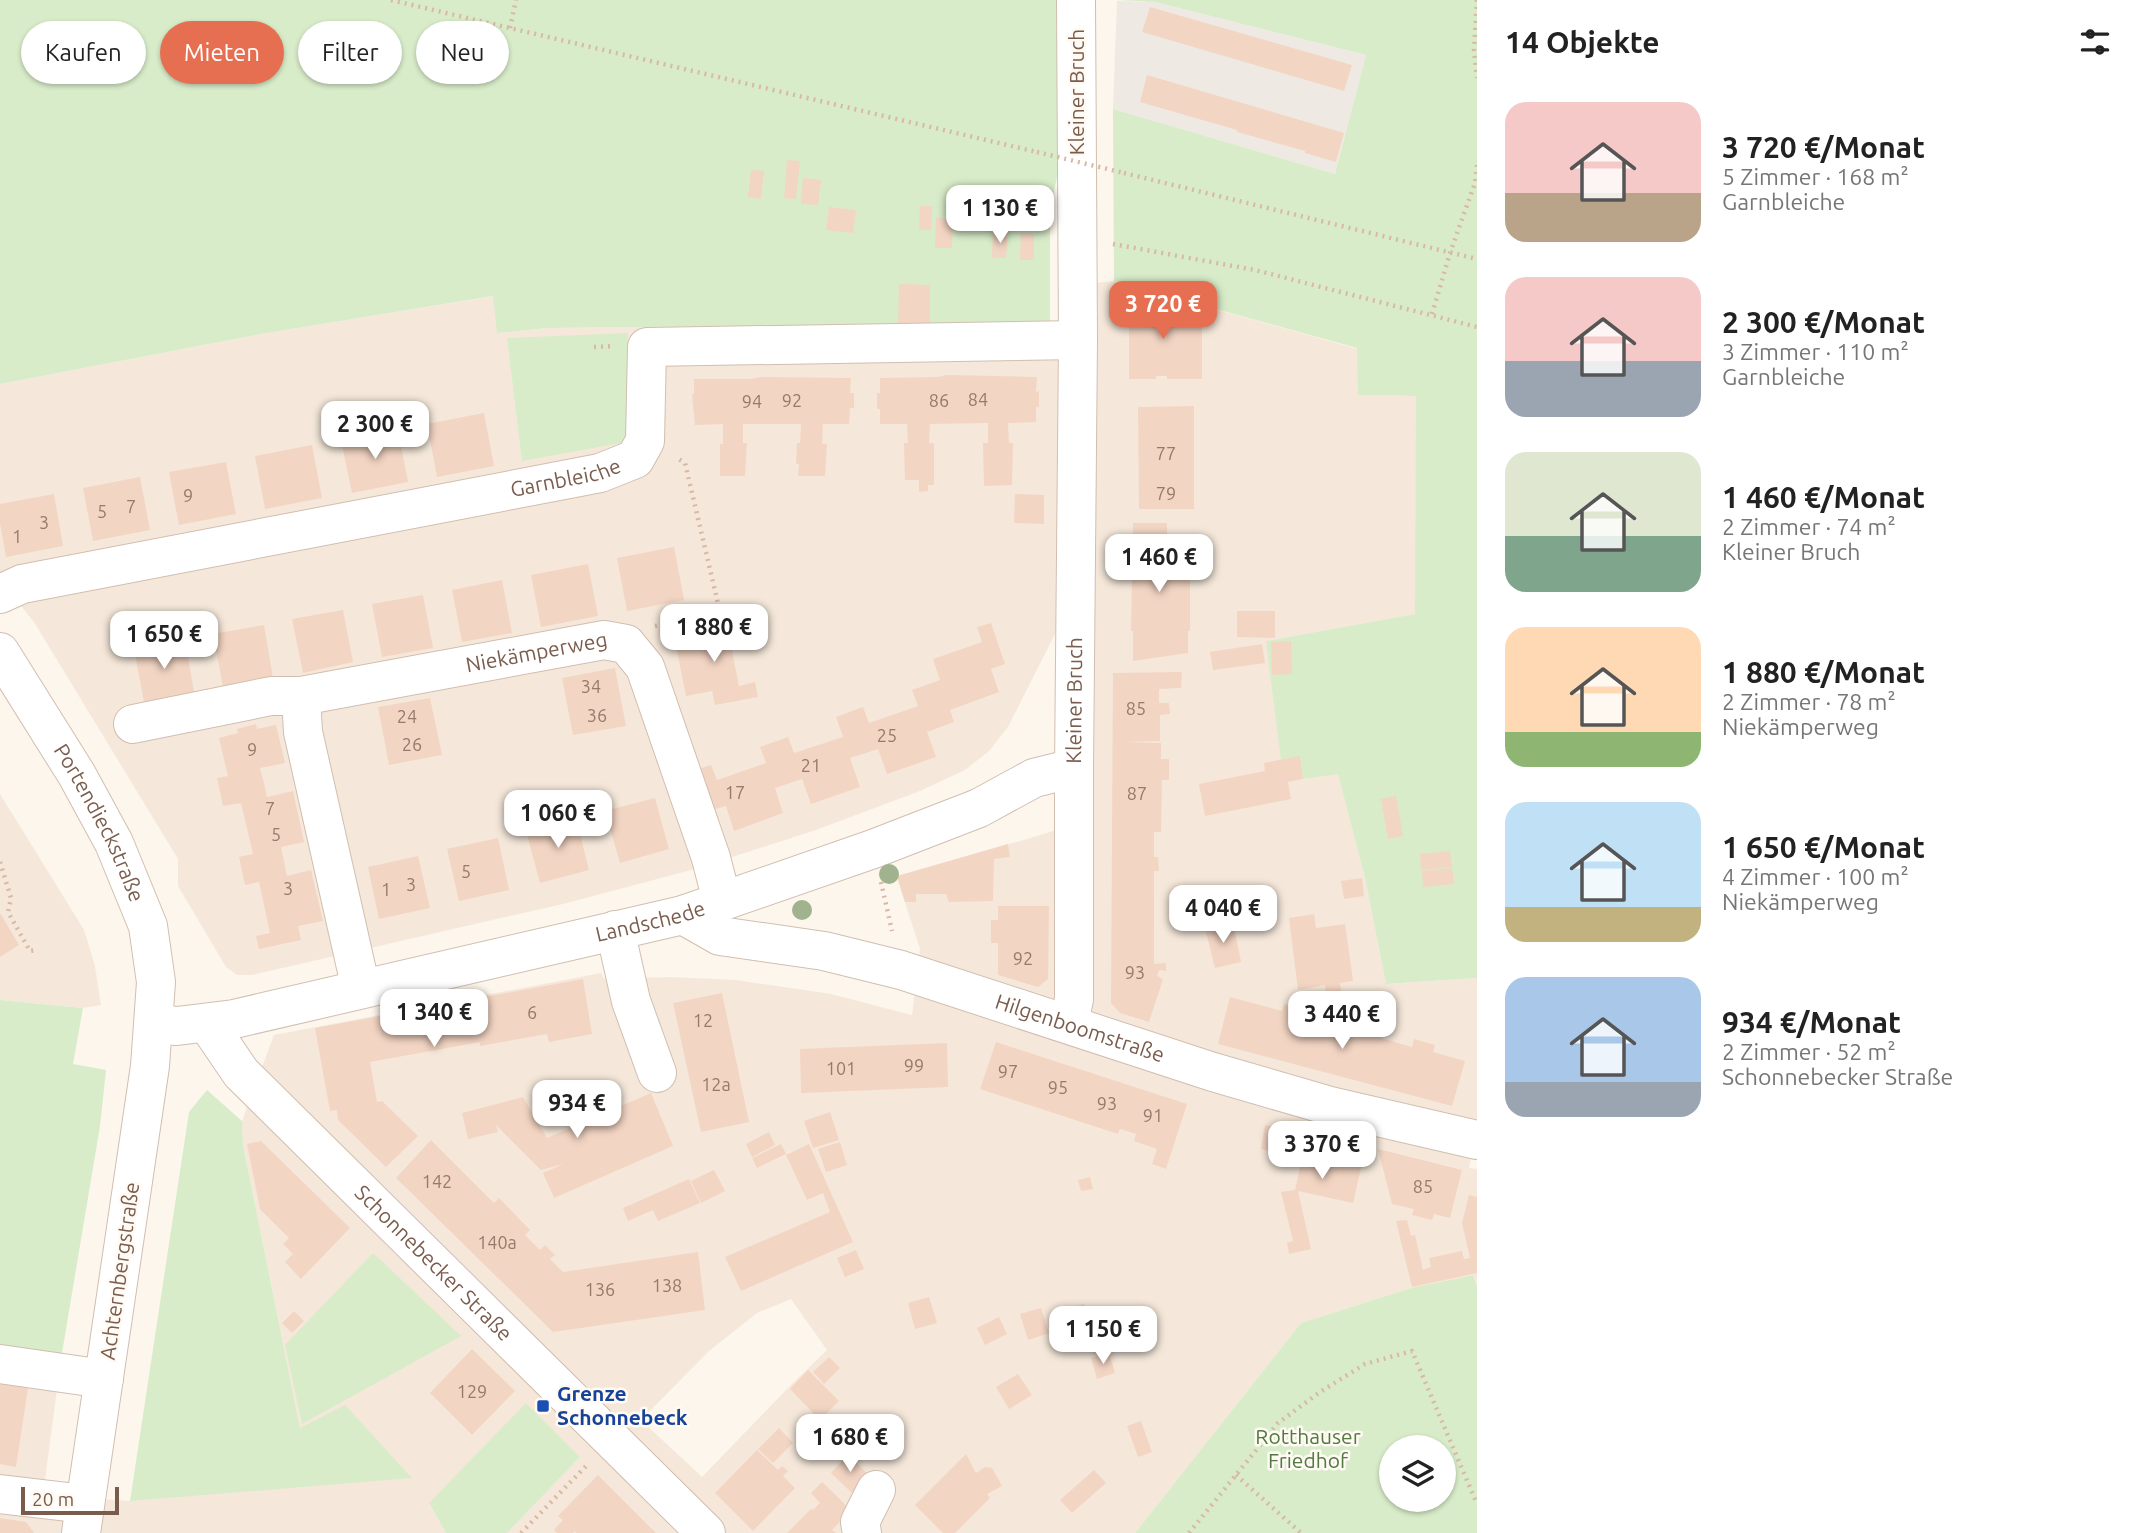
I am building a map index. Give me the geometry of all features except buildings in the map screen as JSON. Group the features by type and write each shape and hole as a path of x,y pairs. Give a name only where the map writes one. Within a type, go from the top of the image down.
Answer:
{"street":[{"name":"Kleiner Bruch","path":"1069,1024 1074,999 1078,340 1076,0"},
{"name":"Garnbleiche","path":"0,594 22,584 61,576 600,472 635,459 645,441 647,347 1078,340"},
{"name":"Niekämperweg","path":"133,724 271,696 300,696 604,640 626,644 645,667 711,858 722,901"},
{"name":"Portendieckstraße","path":"0,652 77,775 114,843 148,926 156,982 155,1017"},
{"path":"300,696 303,732 361,989"},
{"name":"Landschede","path":"207,1023 683,915 873,849 979,808 1034,778 1074,768"},
{"name":"Hilgenboomstraße","path":"683,915 720,936 824,951 901,970 1213,1072 1330,1106 1477,1140"},
{"path":"615,930 631,1001 657,1073"},
{"path":"155,1017 177,1026 207,1023"},
{"name":"Achternbergstraße","path":"83,1518 155,1017"},
{"name":"Schonnebecker Straße","path":"207,1023 241,1073 706,1533"},
{"path":"0,1364 104,1379"},
{"path":"862,1533 860,1522 876,1490"},
{"path":"0,1494 83,1518"}],"path":[{"path":"391,0 1477,259"},
{"path":"510,28 516,0"},
{"path":"1477,0 1474,51 1477,79"},
{"path":"1432,314 1475,183 1477,165"},
{"path":"1467,205 1477,208"},
{"path":"1077,238 1255,270 1477,327"},
{"path":"626,644 639,630 720,612 685,463 645,441"},
{"path":"873,849 901,970"},
{"path":"0,862 11,898 8,912 30,951 37,950"},
{"path":"1189,1533 1278,1423 1365,1364 1412,1351 1477,1504"},
{"path":"521,1533 612,1440"},
{"path":"1236,1475 1301,1533"}],"shaded area":[{"path":"1117,1 1155,2 1366,55 1335,174 1113,109"},
{"path":"1114,281 1358,349 1359,395 1416,396 1416,614 1266,641 1300,756 1304,779 1338,773 1365,878 1386,984 1477,978 1477,1131 1469,1168 1477,1169 1477,1287 1473,1275 1411,1288 1301,1323 1135,1533 507,1533 580,1457 429,1503 446,1533 0,1533 0,1351 61,1359 43,1495 130,1501 300,1428 243,1145 242,1121 274,1035 601,973 604,979 670,977 736,980 831,994 912,1015 920,949 897,878 1077,822 1085,284","holes":["791,1299 827,1350 702,1477 641,1420 709,1351 757,1313"]},
{"path":"494,296 498,333 548,328 795,325 1068,359 1063,618 1008,727 989,751 965,770 920,791 816,830 695,869 563,904 252,975 237,975 226,967 178,886 178,859 34,622 0,580 0,384 261,334"},
{"path":"0,794 84,930 95,966 101,1005 83,1008 0,1000"}],"green space":[{"path":"0,0 1074,0 1072,107 1050,210 1050,323 548,328 497,333 493,296 261,334 0,384"},
{"path":"1117,0 1477,0 1477,978 1386,984 1365,878 1338,774 1303,779 1300,757 1281,760 1266,641 1415,614 1416,396 1358,395 1357,348 1114,281 1113,109 1335,174 1366,55 1155,2"},
{"path":"628,333 629,429 621,443 522,461 507,338"},
{"path":"0,1000 83,1008 73,1064 106,1070 100,1126 61,1359 0,1351"},
{"path":"207,1090 242,1121 243,1145 300,1428 345,1405 412,1478 130,1501 189,1112"},
{"path":"373,1253 461,1336 302,1424 285,1345"},
{"name":"Rotthauser Friedhof","path":"1473,1275 1477,1287 1477,1533 1135,1533 1301,1323 1411,1288"},
{"path":"526,1403 580,1457 507,1533 446,1533 429,1503"}],"place":[{"name":"Grenze Schonnebeck","path":"543,1406"}]}
